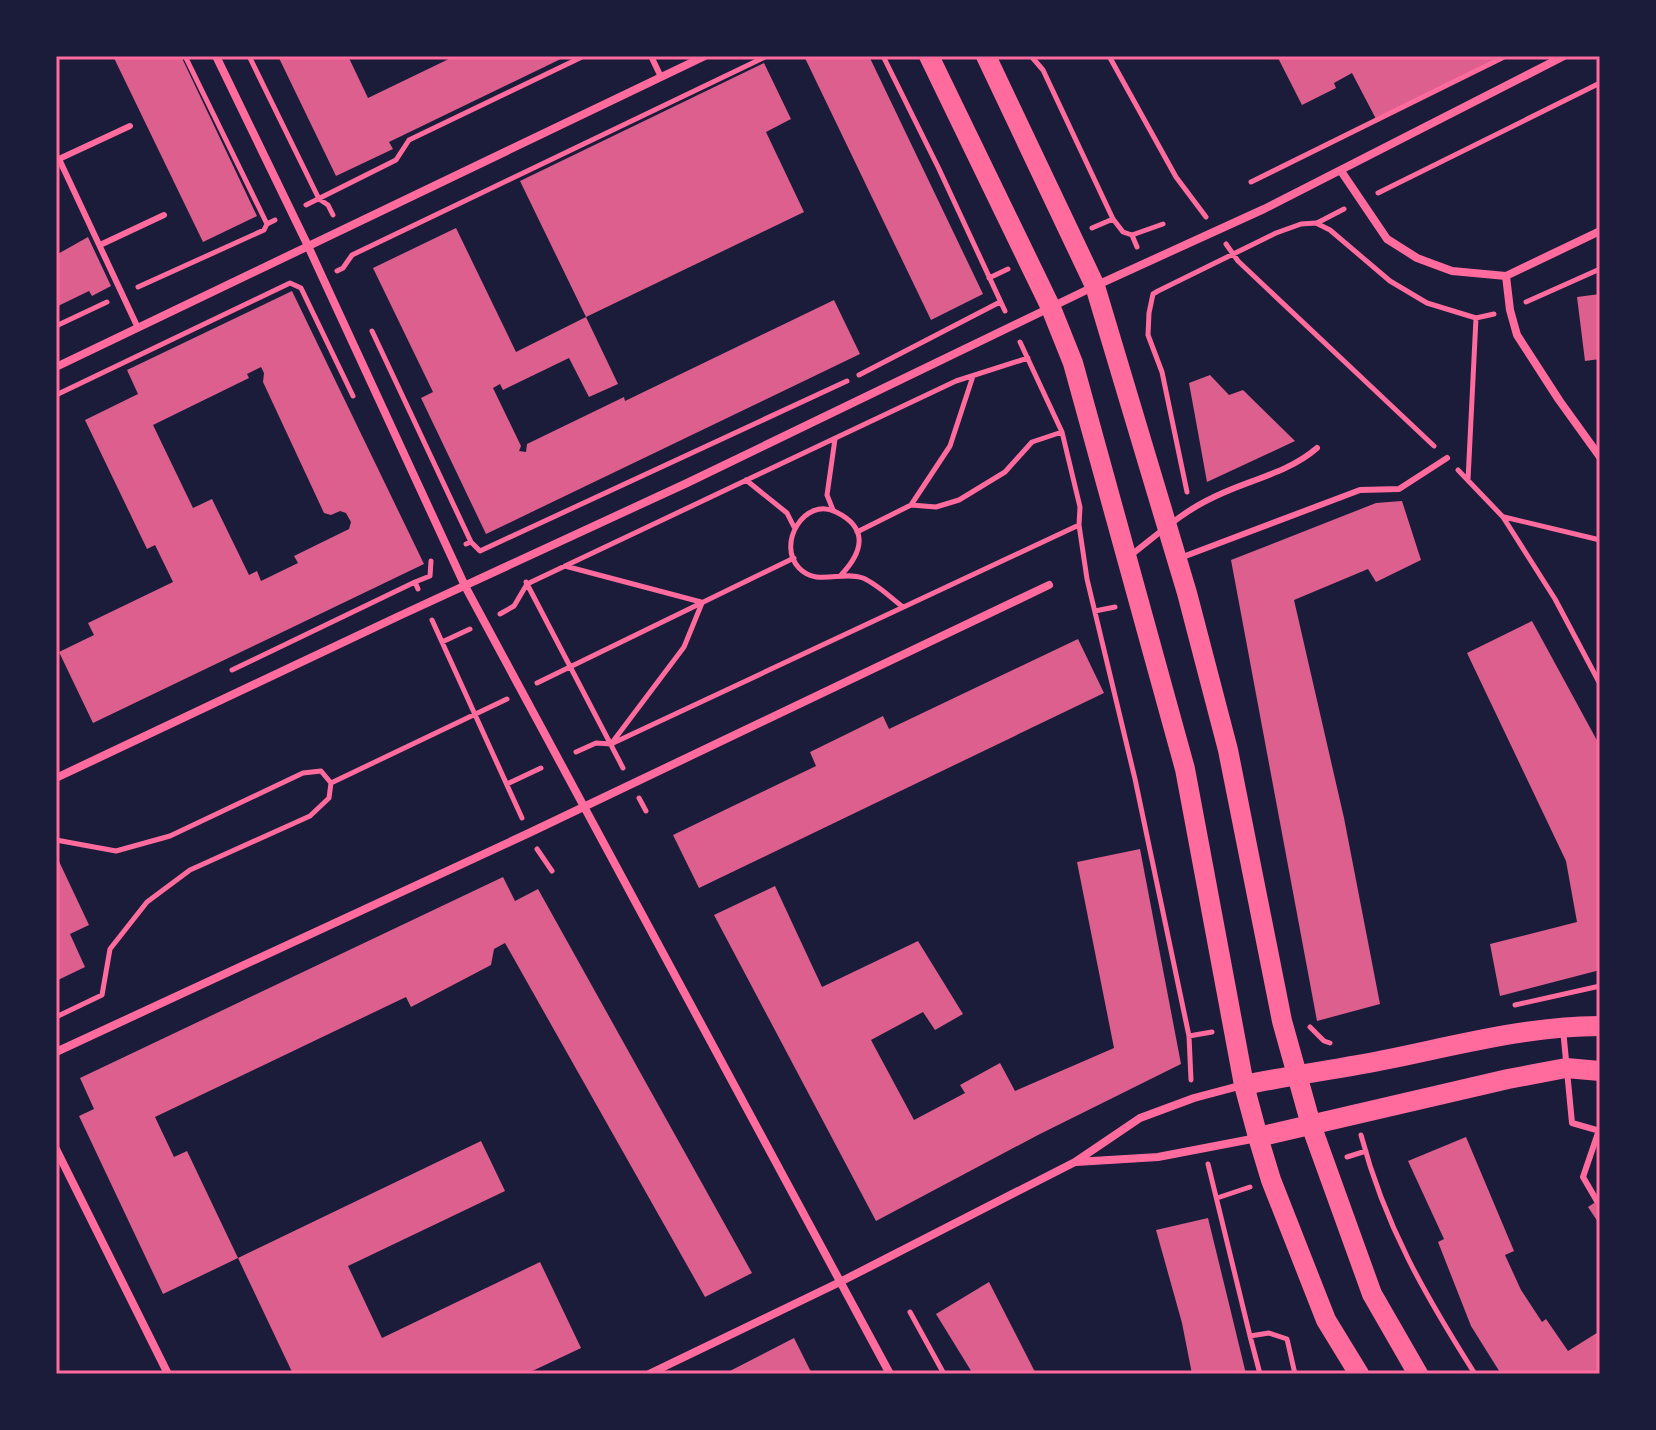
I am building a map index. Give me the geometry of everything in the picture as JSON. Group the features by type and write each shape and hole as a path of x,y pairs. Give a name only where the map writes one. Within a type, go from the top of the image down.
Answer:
{"main road":[{"path":"929,56 1051,308 1073,363 1185,769 1244,1085 1258,1137 1271,1180 1326,1320 1359,1374"},
{"path":"986,56 1095,286 1169,526 1228,750 1282,1021 1296,1075 1372,1294 1418,1374"},
{"path":"1244,1085 1494,1037 1562,1026 1600,1026"},
{"path":"1258,1137 1508,1079 1566,1068 1600,1071"}],"street":[{"path":"216,56 308,246 465,586 890,1374"},
{"path":"56,367 705,56"},
{"path":"56,778 1264,209 1564,56"},
{"path":"1341,171 1387,239 1417,258 1452,271 1506,276 1600,231"},
{"path":"1506,276 1517,335 1600,457"},
{"path":"56,1052 631,785 1049,585"},
{"path":"649,1374 840,1282 1075,1162 1140,1118 1194,1098 1244,1085"},
{"path":"1075,1162 1158,1157 1258,1137"},
{"path":"56,1149 168,1374"}],"lane":[{"path":"651,56 661,77"},
{"path":"130,126 59,159 138,328"},
{"path":"100,245 164,215"},
{"path":"1127,559 1191,509 1300,462 1317,448"},
{"path":"1178,559 1360,490 1399,489 1447,458"},
{"path":"1562,1026 1572,1123 1599,1131 1583,1177 1597,1201"}],"path":[{"path":"56,326 264,230 267,224 185,56"},
{"path":"249,56 319,199 328,205"},
{"path":"319,199 396,160 409,140 584,56"},
{"path":"343,268 352,255 767,56"},
{"path":"883,56 1062,432 1080,507 1079,525 1087,579 1135,779 1189,1036 1194,1098"},
{"path":"1031,56 1043,70 1113,219"},
{"path":"1109,56 1176,177 1212,225"},
{"path":"1251,182 1506,56"},
{"path":"1191,509 1162,372 1148,335 1153,294 1276,233 1301,224 1316,223 1600,83"},
{"path":"1316,223 1330,230 1390,281 1427,303 1476,318 1510,310 1600,269"},
{"path":"1132,235 1163,224"},
{"path":"1221,237 1238,261 1447,458 1503,517 1555,599 1600,684"},
{"path":"56,395 290,283 301,288 356,403"},
{"path":"370,326 471,542 480,551 859,375 1000,302"},
{"path":"1468,481 1476,318"},
{"path":"442,642 514,606 527,584 956,381 1028,358"},
{"path":"857,532 911,505 950,446 973,376"},
{"path":"911,505 936,507 959,500 1005,472 1032,442 1062,432"},
{"path":"836,438 827,495 833,510 852,522 859,537 857,559 841,575"},
{"path":"746,480 787,513 794,527 790,549 799,568 817,579 841,575 863,578 904,607"},
{"path":"794,527 811,512 833,510"},
{"path":"1503,517 1600,540"},
{"path":"507,784 596,743 611,744 1079,525"},
{"path":"505,540 646,811"},
{"path":"431,562 471,542"},
{"path":"425,548 431,562 430,576 415,582 518,809"},
{"path":"565,566 702,602 794,558"},
{"path":"611,744 684,647 702,602"},
{"path":"56,840 116,851 170,836 303,773 321,771 331,783 329,798 310,816 190,870 147,902 110,949 102,995 56,1017"},
{"path":"1508,1007 1600,986"},
{"path":"1306,1016 1307,1024 1324,1041 1339,1045"},
{"path":"1204,1147 1260,1374"},
{"path":"1366,1151 1380,1200 1411,1270 1475,1374"},
{"path":"910,1312 944,1374"},
{"path":"1250,1336 1269,1333 1287,1339 1295,1374"}],"building":[{"path":"113,56 181,56 257,216 203,242"},
{"path":"278,56 348,56 368,98 455,56 567,56 389,142 393,149 336,176"},
{"path":"804,56 869,56 983,294 931,320"},
{"path":"1277,56 1501,56 1376,119 1352,73 1334,83 1336,88 1302,105"},
{"path":"764,63 791,119 766,132 804,212 586,317 520,181"},
{"path":"456,228 516,352 586,317 618,384 589,397 569,358 503,390 500,384 493,388 521,446 519,451 526,452 527,444 624,397 625,401 834,300 860,354 486,534 421,398 433,392 373,268"},
{"path":"88,237 111,286 92,296 89,291 56,307 56,255"},
{"path":"292,291 424,564 93,723 59,652 94,635 88,623 173,582 155,545 147,549 85,420 138,394 127,370","holes":["261,367 263,382 324,513 331,515 340,511 346,513 351,522 349,529 294,556 298,563 261,581 257,571 249,575 212,499 193,508 153,425 249,378 247,374"]},
{"path":"1600,294 1600,359 1585,361 1577,297"},
{"path":"1210,375 1229,395 1243,390 1295,441 1207,482 1189,383"},
{"path":"1402,501 1421,560 1376,582 1368,569 1294,600 1344,818 1380,1004 1317,1021 1231,560 1376,503"},
{"path":"1532,621 1600,746 1600,970 1500,996 1490,944 1577,922 1566,861 1467,653"},
{"path":"1078,639 1104,693 699,888 673,835 816,766 810,752 883,716 889,729"},
{"path":"1140,849 1181,1064 876,1221 714,915 775,886 822,987 918,941 963,1014 935,1030 923,1012 871,1040 914,1120 965,1093 960,1085 1000,1063 1015,1091 1114,1048 1077,862"},
{"path":"56,855 89,925 70,934 85,967 56,981"},
{"path":"503,877 515,901 538,889 752,1273 705,1297 505,943 494,949 491,965 411,1007 406,997 155,1117 174,1157 187,1151 238,1258 163,1294 79,1116 94,1109 80,1078"},
{"path":"1466,1137 1514,1251 1505,1255 1521,1290 1542,1322 1546,1319 1568,1351 1600,1331 1600,1374 1501,1374 1471,1326 1438,1242 1444,1239 1408,1161"},
{"path":"481,1141 505,1191 348,1266 382,1338 540,1262 581,1348 526,1374 293,1374 238,1258"},
{"path":"1600,1199 1600,1225 1588,1207"},
{"path":"1208,1218 1246,1374 1192,1374 1182,1323 1156,1230"},
{"path":"989,1282 1036,1374 973,1374 936,1314"},
{"path":"794,1338 812,1374 724,1374"}]}
